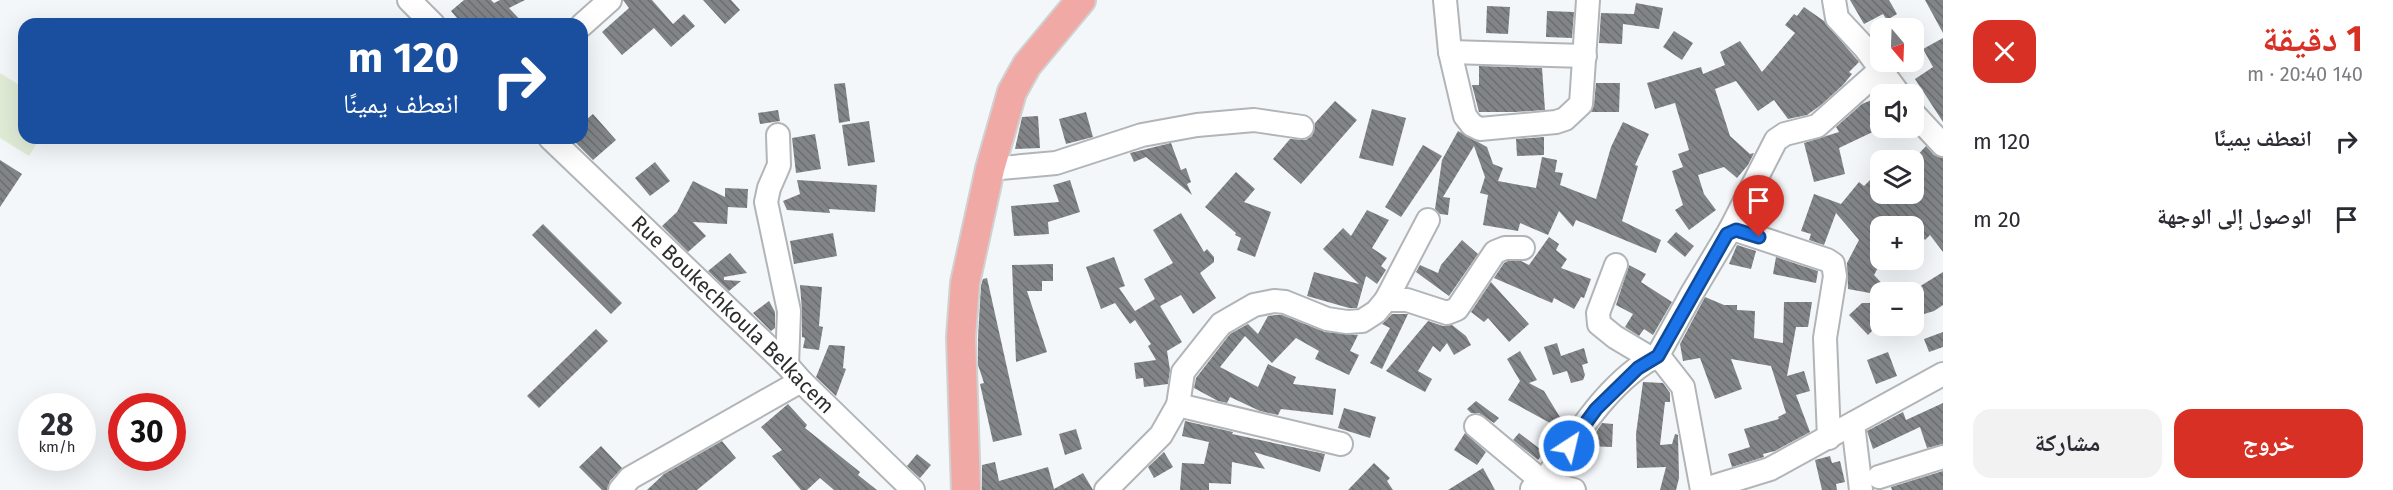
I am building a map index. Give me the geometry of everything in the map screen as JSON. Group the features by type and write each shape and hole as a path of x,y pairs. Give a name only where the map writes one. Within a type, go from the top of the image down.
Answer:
{"main road":[{"path":"966,490 961,337 965,283 990,169 1012,92 1027,65 1081,0"}],"street":[{"path":"409,0 427,18"},
{"path":"588,20 610,0"},
{"path":"1445,0 1450,52 1465,116 1472,125 1480,129 1556,122 1566,118 1581,104 1588,0"},
{"path":"1834,0 1838,18 1870,55"},
{"path":"1450,52 1585,56"},
{"path":"1537,486 1596,409 1638,368 1655,357 1730,230 1776,140 1785,134 1817,126 1879,72"},
{"path":"990,169 1056,163 1142,135 1197,125 1254,120 1302,128"},
{"path":"1924,125 1943,145"},
{"path":"620,490 630,478 794,373 789,311 766,202 769,188 780,165 778,135"},
{"name":"Rue Boukechkoula Belkacem","path":"556,144 913,490"},
{"path":"1106,490 1161,435 1178,405 1183,372 1221,324 1254,305 1274,301 1286,302 1327,319 1347,322 1362,321 1376,312 1386,300 1428,220"},
{"path":"1730,230 1748,233 1833,264 1835,276 1825,339 1829,438"},
{"path":"1386,300 1407,300 1447,313 1457,309 1495,252 1505,248 1523,248"},
{"path":"1616,265 1598,313 1599,324 1615,337 1655,357 1683,387 1702,490 1770,469 1943,374"},
{"path":"1178,405 1341,444"},
{"path":"1853,423 1857,457 1875,486 1943,457"},
{"path":"1476,426 1537,486 1574,490"}],"green space":[{"path":"0,73 18,84 18,144 36,144 29,156 0,138"}],"building":[{"path":"464,0 491,0 494,3 500,0 525,0 509,8 518,18 457,18 451,11"},
{"path":"623,0 652,0 673,24 684,14 695,26 671,47 654,28 622,55 602,32 629,8"},
{"path":"703,0 731,0 740,10 725,24"},
{"path":"1850,0 1889,0 1897,14 1886,18 1883,14 1870,18 1870,21 1864,24"},
{"path":"1925,0 1943,0 1943,33"},
{"path":"1636,3 1663,8 1659,29 1623,24 1622,44 1599,43 1601,13 1634,14"},
{"path":"1487,6 1510,7 1508,34 1486,33"},
{"path":"1804,7 1824,21 1859,62 1849,72 1852,74 1843,85 1821,105 1807,115 1788,119 1774,100 1758,111 1736,81 1715,89 1730,136 1750,154 1754,153 1737,178 1724,167 1698,175 1704,194 1716,210 1689,230 1675,210 1683,205 1672,171 1683,167 1678,154 1689,150 1675,103 1655,109 1647,83 1701,67 1703,74 1725,65 1720,52 1740,41 1762,72 1795,33 1785,25"},
{"path":"1547,11 1574,12 1572,38 1546,37"},
{"path":"1674,31 1693,43 1682,60 1663,47"},
{"path":"1943,38 1943,122 1924,93 1924,84 1918,84 1915,79 1933,67 1924,48"},
{"path":"1479,66 1542,68 1545,110 1479,112 1472,85 1479,85"},
{"path":"845,83 850,121 839,123 834,84"},
{"path":"1596,83 1620,83 1619,112 1591,112"},
{"path":"1335,101 1357,120 1301,184 1273,159 1290,139 1306,140 1312,136 1315,123"},
{"path":"1870,101 1870,133 1839,148 1845,174 1814,182 1804,143 1839,132 1836,127 1862,104"},
{"path":"1372,109 1406,118 1393,166 1359,158"},
{"path":"778,110 780,121 760,124 758,113"},
{"path":"1086,112 1093,137 1066,144 1059,119"},
{"path":"593,114 616,140 593,160 577,144 588,144 588,118"},
{"path":"1038,116 1040,148 1015,149 1022,117"},
{"path":"869,121 875,162 848,166 842,125"},
{"path":"1623,122 1649,134 1635,165 1638,166 1622,221 1661,240 1656,253 1576,220 1573,227 1559,211 1548,235 1520,223 1518,231 1483,225 1488,195 1480,193 1485,177 1474,146 1443,197 1450,198 1448,215 1440,214 1435,209 1442,160 1458,131 1487,147 1493,164 1503,168 1498,181 1536,188 1542,157 1557,160 1555,172 1563,173 1560,185 1596,199 1611,147"},
{"path":"815,134 821,169 796,173 792,138"},
{"path":"1544,137 1544,155 1517,156 1516,139"},
{"path":"1171,143 1181,170 1186,168 1191,182 1187,184 1192,195 1146,157 1134,162 1130,153"},
{"path":"1423,145 1442,156 1401,217 1385,207"},
{"path":"1926,146 1934,155 1943,158 1943,252 1930,235 1924,239 1924,216 1870,216 1870,270 1877,270 1874,275 1881,282 1870,282 1870,293 1848,289 1847,263 1859,240 1836,213 1824,245 1809,240 1811,234 1801,231 1814,194 1841,204 1859,182 1864,186 1870,180 1870,204 1924,204 1922,150"},
{"path":"0,160 22,174 0,207"},
{"path":"655,162 670,181 650,196 635,178"},
{"path":"1236,172 1255,189 1244,202 1271,212 1255,257 1237,250 1241,238 1205,207"},
{"path":"797,180 877,185 875,212 829,209 830,213 787,210 783,201 800,194"},
{"path":"1070,180 1080,212 1048,222 1049,234 1014,236 1011,206 1059,202 1053,185"},
{"path":"693,181 725,197 725,188 748,189 747,208 728,207 727,224 693,222 706,236 688,252 662,226 677,212"},
{"path":"1367,210 1389,220 1372,248 1387,258 1381,266 1386,270 1377,284 1366,276 1357,308 1349,308 1307,296 1314,272 1359,284 1323,249 1343,228 1351,236"},
{"path":"1181,213 1204,252 1207,249 1214,257 1214,262 1200,273 1216,298 1193,314 1181,295 1160,306 1182,342 1167,351 1170,370 1168,384 1144,387 1143,378 1136,379 1134,363 1156,360 1148,346 1151,344 1135,320 1130,324 1115,303 1101,309 1086,267 1114,257 1125,286 1119,288 1135,311 1155,299 1144,279 1173,263 1153,230"},
{"path":"543,224 622,303 611,314 532,235"},
{"path":"1676,232 1694,246 1685,257 1667,242"},
{"path":"833,233 837,256 794,264 790,241"},
{"path":"1549,237 1559,244 1556,250 1567,259 1561,268 1591,279 1584,298 1581,297 1574,309 1554,298 1552,303 1494,278 1504,263 1508,261 1521,261 1529,265"},
{"path":"1462,240 1478,254 1449,296 1416,272 1420,265 1438,273 1441,265"},
{"path":"1737,245 1756,251 1751,269 1729,264"},
{"path":"730,253 747,273 724,277 724,280 741,281 729,291 708,271"},
{"path":"1776,257 1818,271 1816,283 1773,274"},
{"path":"1053,264 1053,281 1042,281 1042,291 1027,291 1047,352 1016,362 1012,265"},
{"path":"1629,265 1646,274 1641,282 1672,302 1653,335 1644,329 1639,336 1625,327 1633,314 1616,305"},
{"path":"1943,272 1943,305 1924,314 1924,284"},
{"path":"987,278 1022,435 993,442 980,384 984,383 978,365 981,285 983,279"},
{"path":"1491,282 1529,324 1509,342 1488,318 1484,322 1471,312"},
{"path":"800,285 822,287 819,326 823,327 819,350 803,348 805,338 802,337"},
{"path":"1705,297 1724,305 1737,305 1737,310 1755,311 1754,338 1783,343 1784,302 1812,302 1808,327 1796,327 1787,376 1804,371 1810,391 1796,395 1810,432 1775,451 1763,454 1764,457 1732,467 1728,454 1750,447 1744,429 1779,419 1778,417 1786,413 1771,366 1731,359 1742,389 1715,399 1700,358 1683,361 1680,344"},
{"path":"769,301 775,312 775,328 771,331 753,313"},
{"path":"1862,303 1870,303 1870,333 1868,335 1849,315"},
{"path":"1392,314 1408,314 1382,369 1370,363 1390,328 1382,324"},
{"path":"1282,315 1325,332 1358,335 1350,351 1359,355 1349,375 1315,359 1319,351 1296,338 1272,363 1245,336 1220,367 1258,387 1268,364 1296,377 1293,384 1336,389 1333,415 1281,409 1278,415 1260,411 1230,397 1227,403 1218,401 1194,388 1196,378 1230,334 1248,324 1258,334 1268,316"},
{"path":"1428,321 1443,326 1452,325 1466,336 1471,345 1454,355 1447,343 1440,352 1433,346 1418,371 1432,379 1425,392 1386,371"},
{"path":"596,329 608,341 539,408 527,396"},
{"path":"1943,332 1943,347 1929,352 1924,339"},
{"path":"1557,343 1561,356 1584,348 1588,363 1582,365 1585,375 1583,380 1571,383 1567,371 1553,375 1544,347"},
{"path":"829,345 845,346 843,368 846,369 836,396 816,377"},
{"path":"1520,351 1537,380 1529,383 1544,391 1566,427 1563,430 1508,400 1520,381 1507,359"},
{"path":"1888,352 1897,376 1876,384 1867,360"},
{"path":"1643,382 1663,383 1670,393 1670,402 1665,402 1660,445 1672,444 1675,434 1678,435 1679,478 1676,490 1660,490 1666,467 1637,468 1636,434"},
{"path":"1476,401 1499,418 1494,423 1479,413 1471,413 1467,409"},
{"path":"1943,403 1943,444 1927,448 1920,427 1873,449 1867,431 1903,412 1906,420"},
{"path":"788,404 807,425 805,428 860,472 858,475 877,490 834,490 820,478 807,490 801,490 772,456 782,450 761,427"},
{"path":"1344,408 1376,417 1370,438 1338,428"},
{"path":"1185,421 1233,432 1232,434 1325,454 1320,472 1254,452 1265,469 1232,462 1231,484 1209,483 1209,490 1180,490 1182,463 1204,464 1209,442 1182,436"},
{"path":"1602,423 1613,424 1612,447 1587,446"},
{"path":"1076,429 1082,449 1065,455 1059,434"},
{"path":"1465,433 1486,452 1477,465 1454,450"},
{"path":"1519,433 1544,452 1538,460 1513,440"},
{"path":"722,441 736,458 697,490 647,490 664,474"},
{"path":"601,446 622,468 610,481 607,490 602,490 579,467"},
{"path":"1164,452 1173,467 1154,478 1148,467"},
{"path":"917,454 931,465 920,478 907,466"},
{"path":"1830,456 1832,463 1840,461 1845,482 1836,484 1837,490 1822,490 1815,460"},
{"path":"995,462 999,481 1048,467 1054,489 1083,473 1093,490 982,490 982,465"},
{"path":"1374,463 1390,478 1387,481 1393,490 1348,490"},
{"path":"1483,468 1495,490 1448,490"},
{"path":"1943,471 1943,490 1892,490 1891,487"}],"route":[{"path":"1569,446 1596,409 1638,368 1658,356 1691,294 1730,230 1759,237"}]}
